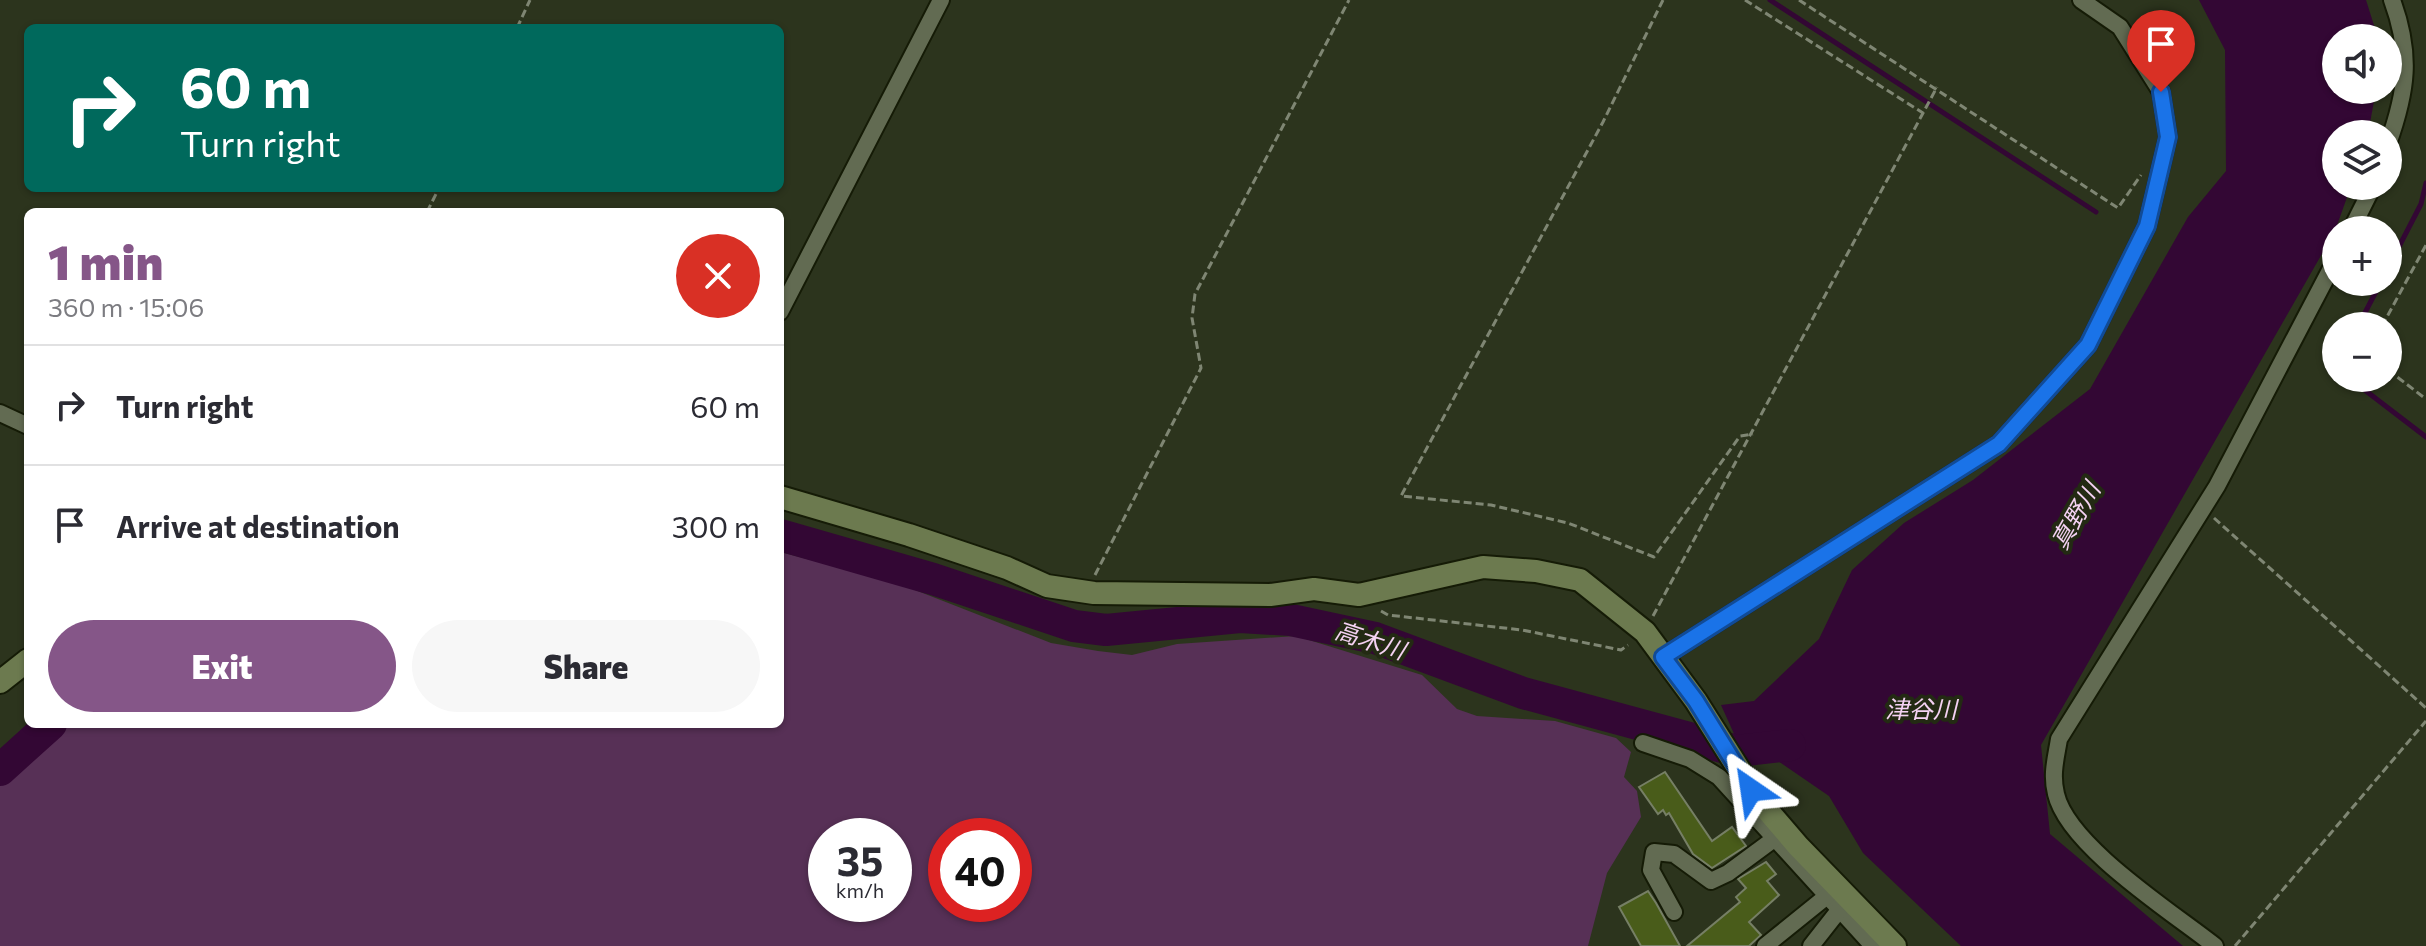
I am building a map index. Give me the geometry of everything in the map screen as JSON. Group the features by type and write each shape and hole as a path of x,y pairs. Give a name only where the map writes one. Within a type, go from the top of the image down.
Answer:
{"street":[{"path":"784,304 941,0"},
{"path":"1663,657 1999,444 2088,345 2147,226 2168,137 2161,92 2120,27 2081,0"},
{"path":"2392,0 2402,27 2407,85 2396,120"},
{"path":"2215,946 2084,842 2063,815 2053,770 2059,739 2204,509 2322,286"},
{"path":"0,413 24,424"},
{"path":"784,498 909,535 1007,568 1047,586 1094,593 1270,595 1314,589 1359,595 1483,567 1536,571 1580,580 1645,632 1696,701 1751,790 1798,846 1895,946"},
{"path":"0,682 24,663"},
{"path":"1643,743 1690,759 1719,777 1873,946"},
{"path":"1674,912 1651,870 1654,852 1674,854 1711,881 1728,873 1774,839"},
{"path":"1765,946 1827,896"},
{"path":"1811,946 1840,909"}],"path":[{"path":"519,24 530,0"},
{"path":"1094,593 1095,573 1106,549 1201,368 1192,318 1195,294 1349,0"},
{"path":"1663,0 1603,122 1401,496 1491,505 1568,523 1654,557 1740,436 1753,434"},
{"path":"1745,0 1924,111"},
{"path":"1799,0 1937,87 2118,208 2143,172"},
{"path":"1348,593 1388,615 1522,630 1621,650 1645,632 1937,87"},
{"path":"2390,312 2426,245"},
{"path":"2402,381 2426,399"},
{"path":"2204,509 2426,708"},
{"path":"2235,946 2426,721"}],"shaded area":[{"path":"784,553 892,581 1051,643 1098,651 1132,655 1177,644 1296,636 1422,675 1457,709 1477,716 1555,721 1616,738 1631,752 1624,777 1637,791 1641,817 1607,873 1588,946 0,946 0,785 63,728 784,728"}],"water":[{"name":"津谷川","path":"2199,0 2366,0 2374,24 2322,24 2322,104 2373,104 2371,120 2322,120 2322,200 2346,200 2340,216 2322,216 2322,254 2041,745 2050,834 2183,946 1961,946 1863,853 1829,796 1778,761 1740,747 1721,705 1754,701 1819,639 1852,570 1904,523 1973,480 2090,389 2188,217 2226,171 2225,50"}],"building":[{"path":"1665,772 1712,841 1732,827 1746,846 1712,868 1693,854 1669,813 1666,815 1663,810 1658,814 1639,787"},
{"path":"1766,862 1776,874 1767,881 1779,895 1749,922 1761,935 1749,946 1687,946 1740,902 1736,897 1746,888 1738,879"},
{"path":"1648,891 1680,946 1641,946 1619,907"}],"waterway":[{"path":"1770,0 2096,212"},
{"path":"2402,241 2421,204 2426,183"},
{"path":"2365,312 2374,296"},
{"path":"2367,392 2426,437"},
{"name":"高木川","path":"784,536 933,579 1074,626 1106,630 1240,617 1291,620 1375,638 1523,693 1737,751 1790,745"},
{"name":"高木川","path":"0,770 47,728"}],"route":[{"path":"1751,790 1696,701 1683,688 1663,657 1999,444 2088,345 2147,226 2168,137 2161,92"}],"water label":[{"name":"真野川","path":"2076,516"}]}
